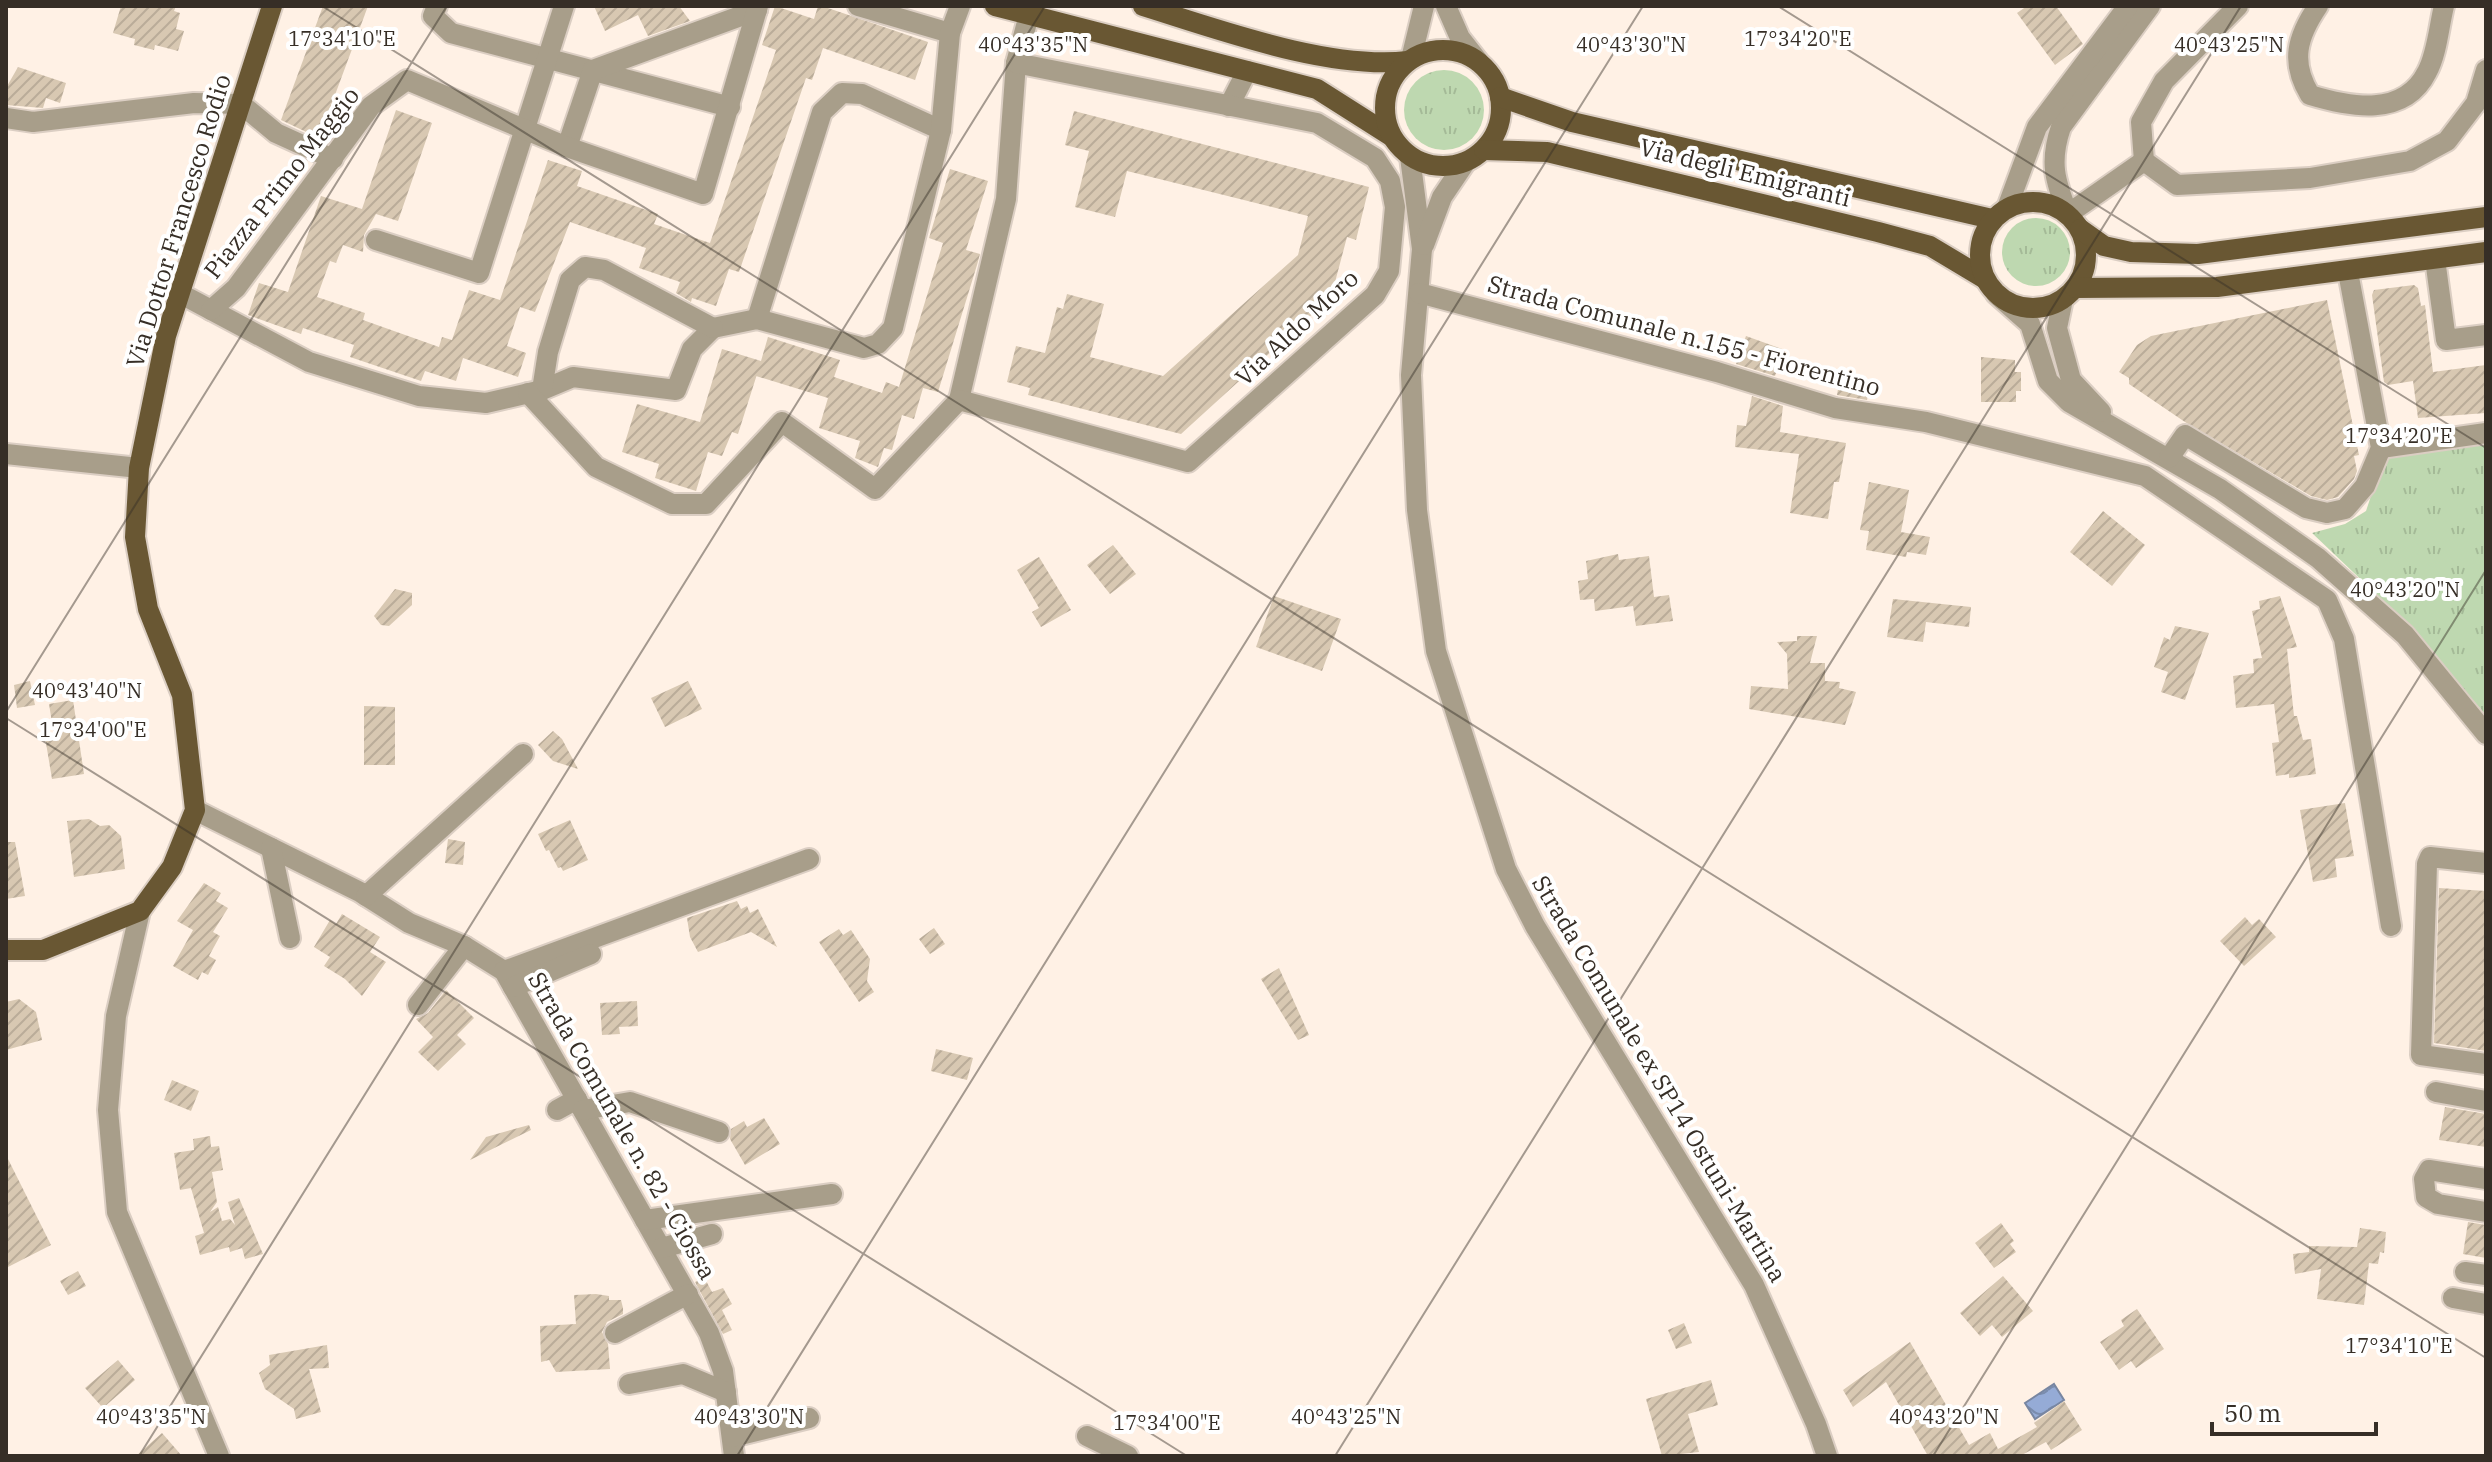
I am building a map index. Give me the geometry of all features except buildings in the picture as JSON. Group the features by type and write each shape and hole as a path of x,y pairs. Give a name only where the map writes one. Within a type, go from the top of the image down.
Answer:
{"main road":[{"name":"Via Dottor Francesco Rodio","path":"140,911 172,867 195,810 182,695 148,609 135,537 139,468 166,336 272,6"},
{"path":"995,6 1317,89 1391,136 1410,157 1427,165 1446,167 1465,163 1484,150 1495,135 1501,116 1500,97 1488,71 1478,61 1445,50 1381,64 1329,58 1143,6"},
{"path":"1391,136 1385,121 1386,96 1396,73 1410,60"},
{"name":"Via degli Emigranti","path":"1500,97 1572,122 2000,214 2038,201 2074,222 2104,246 2131,252 2198,254 2486,217"},
{"name":"Via degli Emigranti","path":"1484,150 1547,152 1930,246 1990,286 2011,304 2028,308 2046,307 2069,294 2217,287 2486,252"},
{"path":"1990,286 1980,248 2000,214"},
{"path":"2069,294 2086,259 2074,222"},
{"path":"6,950 43,950 140,911"}],"street":[{"path":"437,6 433,16 451,33 730,107"},
{"path":"376,240 479,273 564,6"},
{"path":"858,6 950,33"},
{"path":"181,294 309,362 419,396 486,403 535,392 573,377 676,390 692,349 713,328 757,319 864,348 878,344 893,328 941,130 950,33 960,6"},
{"path":"1410,60 1424,6"},
{"path":"1446,6 1460,38 1478,61"},
{"path":"2000,214 2037,127 2124,14 2150,6"},
{"path":"2238,6 2164,81 2141,122 2144,161 2177,185 2310,178 2410,161 2447,141 2476,103 2486,70"},
{"path":"2318,6 2307,23 2298,52 2298,75 2310,95 2337,104 2378,107 2409,94 2427,72 2444,6"},
{"path":"593,70 758,8"},
{"name":"Piazza Primo Maggio","path":"211,310 236,288 371,106 407,80 567,147 703,194 758,8"},
{"path":"2124,14 2061,127 2052,175 2074,222 2144,161"},
{"path":"535,392 596,467 672,504 706,504 782,422 875,489 959,400 1006,199 1016,63 1029,15"},
{"name":"Via Aldo Moro","path":"959,400 1188,462 1375,295 1389,271 1395,207 1390,181 1375,158 1317,123 1016,63"},
{"path":"567,147 593,70"},
{"path":"1229,106 1247,71"},
{"path":"757,319 822,112 842,93 862,94 941,130"},
{"path":"6,118 33,122 194,103 241,104 276,133 333,159"},
{"name":"Strada Comunale ex SP14 Ostuni-Martina","path":"1410,157 1422,249 1411,375 1417,510 1436,651 1506,869 1543,940 1754,1285 1816,1424 1827,1456"},
{"name":"Strada Comunale ex SP14 Ostuni-Martina","path":"1422,249 1442,197 1465,163"},
{"path":"2435,259 2446,340 2486,335"},
{"path":"535,392 570,280 585,267 604,270 713,328"},
{"path":"2169,458 2185,435 2288,499 2327,513 2345,509 2365,486 2381,448 2348,272"},
{"path":"1990,286 2030,324 2048,381 2069,402 2169,458 2318,558 2405,635 2486,734"},
{"name":"Strada Comunale n.155 - Fiorentino","path":"1419,293 1717,372 1835,408 1926,422 2145,476 2327,600 2344,639 2391,926"},
{"path":"2069,294 2057,328 2071,380 2115,426"},
{"path":"2381,448 2486,433"},
{"path":"6,454 139,468"},
{"path":"366,896 523,754"},
{"name":"Strada Comunale n. 82 - Ciossa","path":"195,810 366,896 409,923 464,946 509,979 709,1333 723,1371 733,1446"},
{"path":"271,848 290,938"},
{"path":"2486,863 2430,857 2427,864 2421,1055 2486,1064"},
{"path":"509,979 809,859"},
{"path":"140,911 116,1016 108,1110 117,1212 219,1456"},
{"path":"418,1005 464,946"},
{"path":"509,979 591,954"},
{"path":"2436,1092 2486,1101"},
{"path":"557,1110 580,1104 630,1102 719,1132"},
{"path":"2486,1179 2429,1170 2424,1179 2426,1197 2438,1204 2486,1212"},
{"path":"645,1220 832,1194"},
{"path":"662,1248 712,1234"},
{"path":"615,1333 688,1294"},
{"path":"2453,1298 2486,1304"},
{"path":"629,1384 683,1374 726,1392"},
{"path":"733,1446 809,1418"},
{"path":"1087,1436 1128,1456"}],"green space":[{"path":"1436,70 1452,70 1473,81 1484,102 1484,118 1473,139 1452,150 1436,150 1422,144 1410,132 1404,118 1404,102 1410,88 1422,76"},
{"path":"2036,218 2060,228 2070,252 2060,276 2036,286 2012,276 2002,252 2012,228"},
{"path":"2486,443 2486,715 2395,612 2312,533 2345,524 2366,511 2384,457"}],"water":[{"path":"2054,1384 2064,1400 2035,1419 2025,1403"}]}
